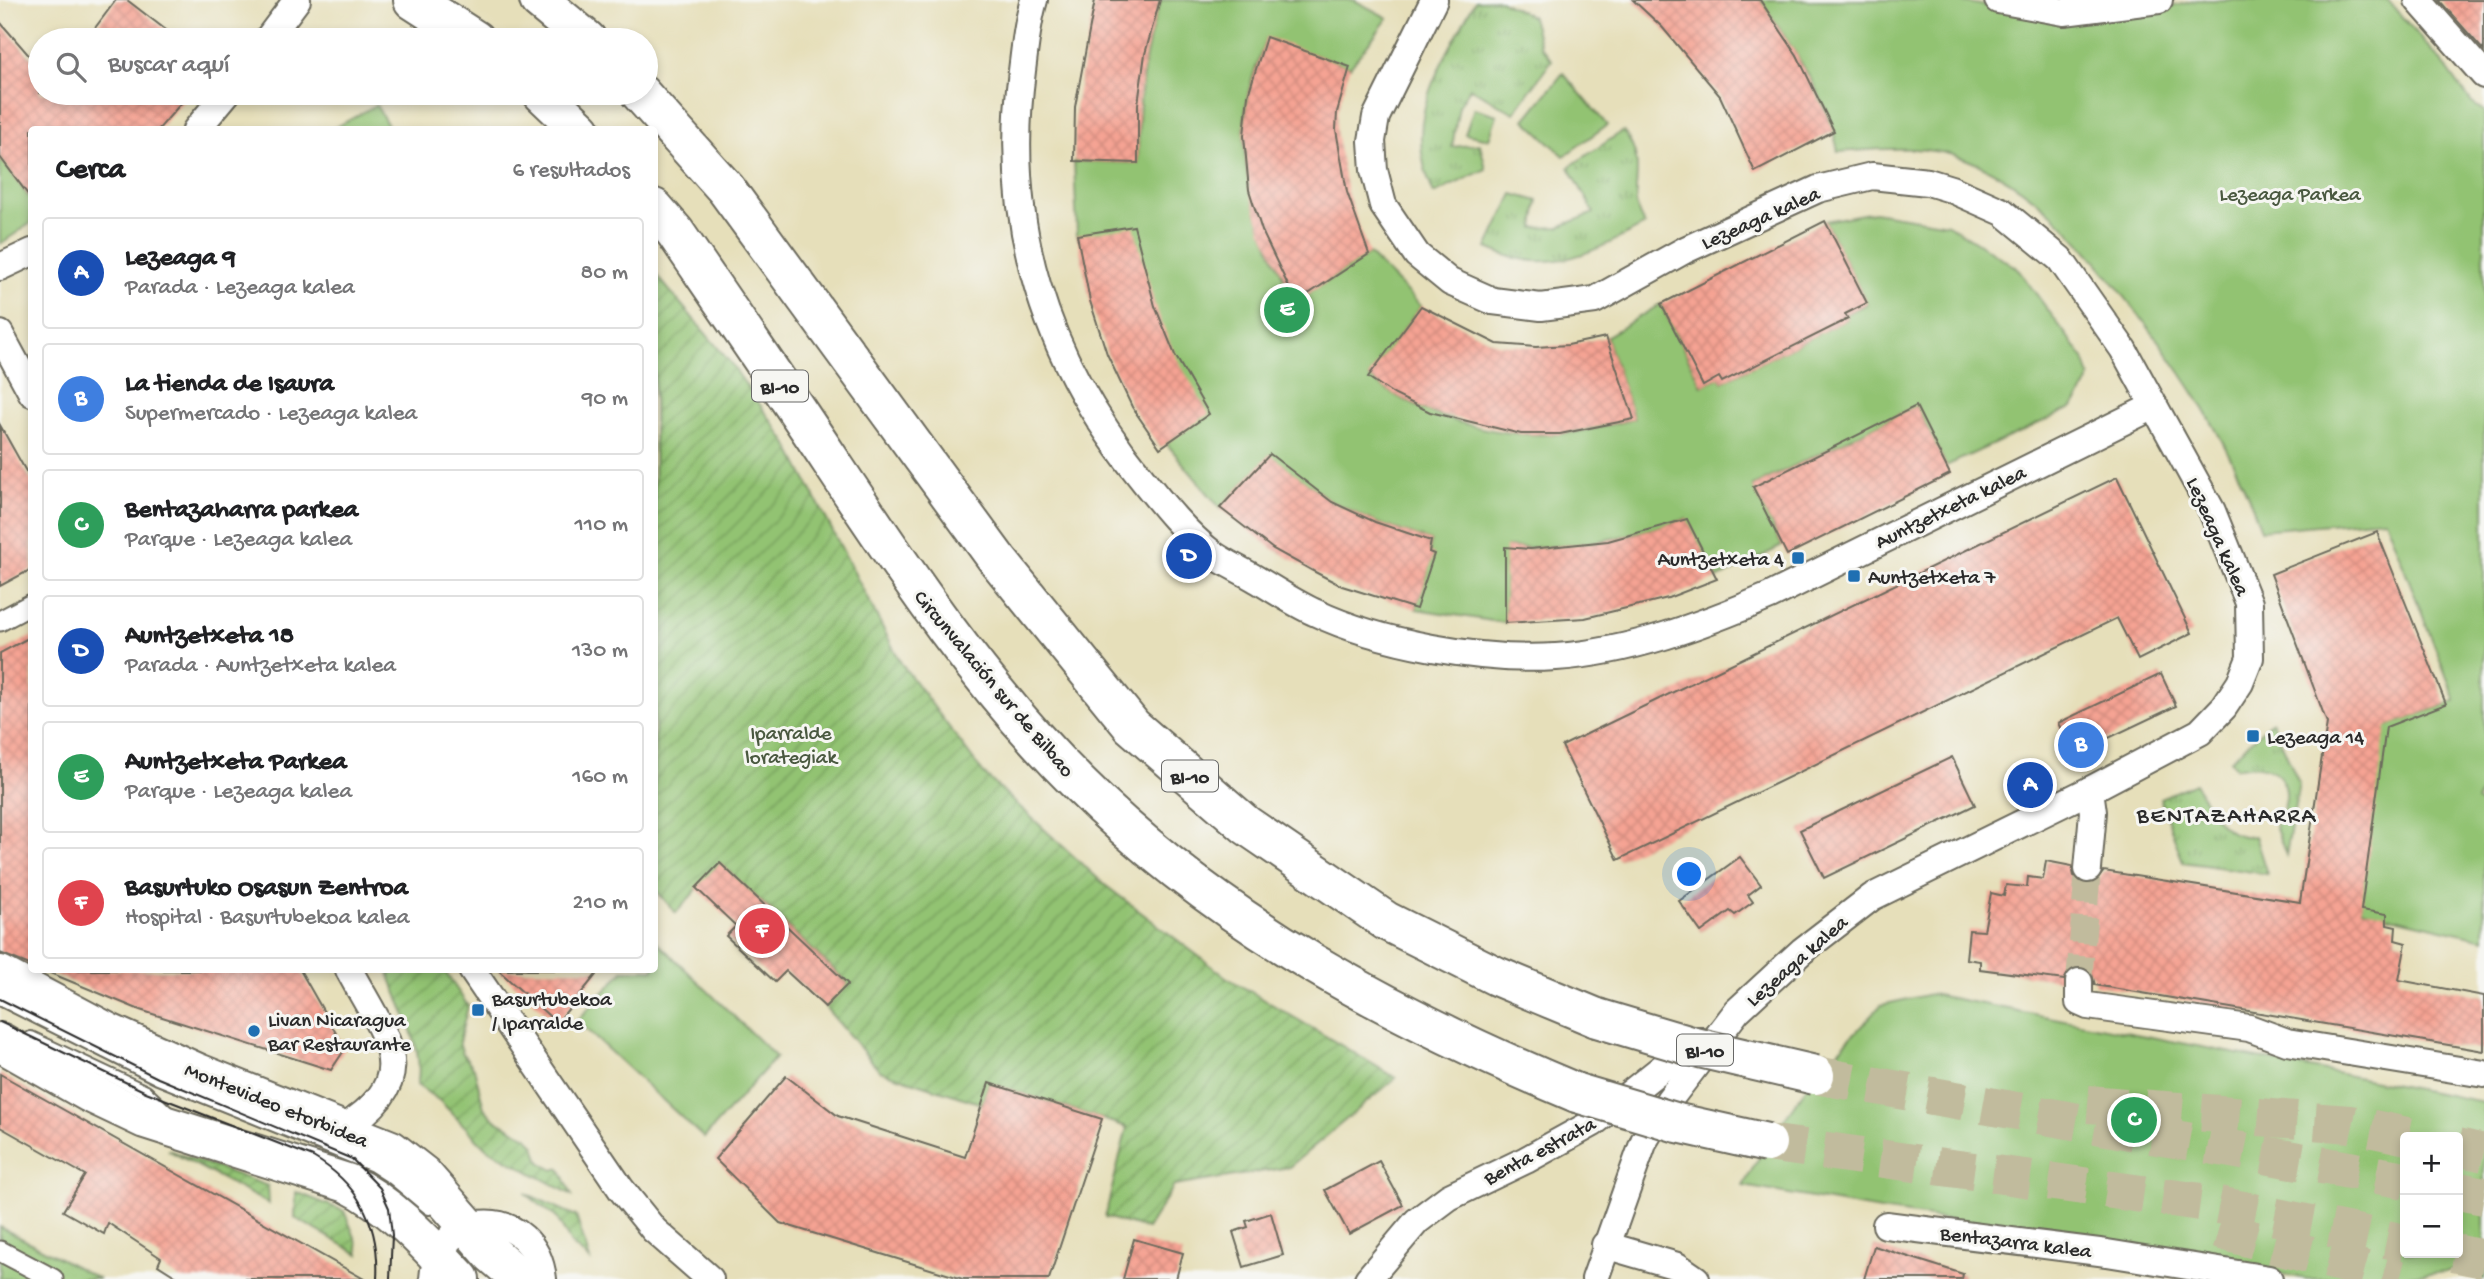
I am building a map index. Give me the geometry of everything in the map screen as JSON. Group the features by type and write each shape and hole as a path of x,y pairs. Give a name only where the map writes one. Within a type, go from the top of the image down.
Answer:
{"main road":[{"path":"413,0 456,28"},
{"path":"539,0 573,28"},
{"path":"555,105 577,126"},
{"name":"BI-10","path":"651,105 726,189 996,558 1132,726 1246,825 1386,921 1496,976 1597,1018 1691,1046 1815,1076"},
{"name":"Circunvalación sur de Bilbao","path":"665,220 944,627 1079,785 1173,867 1250,924 1330,974 1418,1023 1577,1093 1678,1123 1768,1143"},
{"name":"Montevideo etorbidea","path":"0,975 109,1033 198,1073 391,1150 423,1175 445,1253"},
{"name":"Montevideo etorbidea","path":"6,1035 88,1092 145,1119 347,1183 388,1208 445,1253 540,1274"}],"street":[{"path":"276,28 297,0"},
{"name":"Auntzetxeta kalea","path":"1034,0 1019,97 1015,169 1025,245 1047,322 1091,411 1163,505 1214,555 1315,613 1405,643 1486,656 1556,657 1628,646 1706,624 1770,596 2154,406"},
{"name":"Lezeaga kalea","path":"1434,0 1376,117 1372,141 1374,170 1382,205 1396,228 1418,256 1465,291 1493,301 1541,307 1595,300 1685,250 1818,189 1872,176 1928,182 2003,212 2060,260 2123,349 2212,511 2249,603 2250,658 2240,683 2224,707 2200,732 2090,790 1872,897 1802,951 1720,1030 1644,1141 1595,1279"},
{"path":"1998,0 2064,12 2159,0"},
{"path":"2418,0 2484,75"},
{"path":"199,126 217,105"},
{"path":"0,267 28,253"},
{"path":"0,334 28,386"},
{"path":"0,621 28,606"},
{"path":"2088,869 2093,812 2090,790"},
{"path":"342,1129 368,1113 381,1100 394,1065 390,1047 351,973"},
{"path":"474,973 621,1189 654,1230 710,1279"},
{"path":"2079,982 2079,1002 2088,1006 2249,1028 2287,1042 2484,1074"},
{"name":"Benta estrata","path":"1368,1279 1417,1221 1449,1197 1526,1160 1593,1123 1677,1055 1702,1037 1720,1030"},
{"name":"Bentazarra kalea","path":"1886,1226 2106,1252 2269,1279"},
{"path":"1605,1245 1677,1266 1696,1279"},
{"path":"0,1251 53,1279"}],"lane":[{"path":"0,999 158,1078 373,1165 393,1178 445,1253"}],"green space":[{"path":"1161,0 1354,0 1388,18 1350,67 1266,39 1248,96 1245,150 1248,176 1262,228 1296,301 1369,254 1421,306 1369,377 1389,391 1435,414 1485,429 1535,435 1579,432 1634,419 1606,337 1661,304 1702,386 1719,377 1722,382 1847,319 1845,314 1867,304 1825,221 1874,212 1948,224 2017,268 2084,359 2090,377 2080,398 2070,409 1946,466 1916,406 1753,486 1782,546 1717,579 1686,519 1642,532 1575,545 1506,547 1505,623 1416,609 1433,555 1429,552 1431,541 1375,522 1332,502 1270,455 1220,508 1166,443 1077,235 1074,161 1138,163 1142,80 1149,40"},
{"path":"1500,0 1532,17 1540,46 1552,60 1514,113 1470,88 1459,106 1452,147 1480,144 1486,169 1434,194 1424,167 1421,141 1429,94 1449,48 1475,1"},
{"name":"Lezeaga Parkea","path":"1760,0 1953,0 2030,14 2137,16 2197,0 2387,0 2444,64 2472,103 2484,111 2484,786 2477,801 2484,807 2484,939 2361,910 2360,736 2456,701 2385,519 2261,530 2235,467 2205,410 2169,355 2094,258 2056,218 2014,184 1965,159 1918,149 1838,152 1833,131 1817,91"},
{"path":"1563,73 1607,125 1564,156 1525,120"},
{"path":"376,105 388,126 338,126"},
{"path":"1474,108 1497,115 1489,139 1465,134"},
{"path":"1623,131 1636,158 1636,202 1645,225 1587,253 1549,261 1509,257 1487,248 1513,194 1538,201 1534,228 1559,227 1594,213 1569,167"},
{"path":"0,157 28,196 28,225 0,244"},
{"name":"Iparralde lorategiak","path":"658,277 729,361 787,443 901,663 984,774 1105,885 1226,977 1396,1078 1289,1167 1174,1186 1147,1229 1105,1217 1127,1127 989,1083 982,1104 880,1071 825,1007 848,983 720,863 676,913 658,892"},
{"path":"2272,721 2299,783 2286,855 2275,826 2286,800 2282,779 2265,767 2236,768 2230,760"},
{"path":"2195,783 2225,828 2243,836 2255,836 2267,874 2183,862 2160,798"},
{"path":"658,943 776,1057 704,1138 577,1021 621,973 658,973"},
{"path":"389,973 446,973 468,1006 459,1042 463,1054 474,1068 484,1108 494,1119 527,1137 535,1146 540,1162 554,1170 560,1168 572,1195 486,1148 440,1101 417,1085 418,1057 410,1027"},
{"path":"1931,994 2484,1102 2484,1279 2455,1270 2381,1279 2307,1279 2138,1246 1880,1210 1743,1186 1767,1143 1815,1076 1881,1005"},
{"path":"168,1150 268,1186 269,1204"},
{"path":"296,1192 344,1211 359,1254 295,1218"},
{"path":"525,1193 576,1216 590,1260 571,1244 557,1218"},
{"path":"0,1227 99,1279 0,1279"}],"building":[{"path":"116,0 127,0 163,28 95,28"},
{"path":"1095,0 1160,0 1145,54 1138,104 1138,163 1074,161 1075,107"},
{"path":"1633,0 1760,0 1797,55 1834,131 1755,172 1720,96 1662,27"},
{"path":"2439,0 2484,0 2484,51"},
{"path":"0,22 28,54 28,105 180,105 161,126 28,126 28,195 0,157"},
{"path":"1266,37 1350,67 1337,112 1336,130 1347,192 1369,254 1296,302 1262,231 1249,190 1244,136 1248,95"},
{"path":"1825,221 1867,303 1845,314 1848,319 1722,382 1719,377 1703,386 1661,304"},
{"path":"1134,226 1155,306 1175,355 1209,414 1160,448 1132,407 1107,354 1090,301 1077,235"},
{"path":"1421,306 1497,344 1536,347 1568,345 1606,337 1634,419 1560,434 1521,434 1430,412 1395,395 1368,377"},
{"path":"1916,406 1950,474 1787,555 1753,487"},
{"path":"0,425 28,475 28,571 0,586"},
{"path":"1270,454 1332,502 1375,522 1431,541 1429,552 1434,554 1416,609 1342,586 1273,549 1220,508"},
{"path":"2117,477 2192,633 2138,660 2117,618 1618,860 1562,746"},
{"path":"1687,519 1717,579 1668,598 1585,618 1505,623 1505,547 1530,549 1608,541"},
{"path":"2377,532 2446,704 2386,727 2361,910 2387,914 2387,925 2396,927 2395,940 2406,943 2399,980 2484,996 2484,1051 2095,985 2092,974 2080,966 2071,969 2064,980 1980,969 1980,961 1966,959 1969,930 1984,931 1991,893 2004,896 2006,885 2027,887 2028,877 2043,879 2046,861 2072,866 2074,876 2086,885 2095,883 2104,871 2300,902 2327,723 2271,574"},
{"path":"28,638 28,964 0,953 0,653"},
{"path":"2161,674 2176,706 2073,755 2058,723"},
{"path":"1952,757 1975,805 1824,878 1800,830"},
{"path":"1740,857 1761,885 1748,895 1753,902 1735,915 1730,911 1701,932 1679,901"},
{"path":"720,863 848,984 825,1007 786,971 775,982 726,936 736,926 696,888"},
{"path":"50,973 302,973 345,1049 331,1070 140,1010"},
{"path":"501,973 598,973 557,1023"},
{"path":"0,1074 364,1279 180,1279 158,1265 161,1258 108,1223 104,1234 63,1211 85,1175 0,1127"},
{"path":"786,1076 838,1116 965,1157 989,1083 1102,1119 1049,1279 963,1279 780,1223 715,1159"},
{"path":"1379,1161 1403,1205 1349,1234 1325,1190"},
{"path":"1271,1213 1283,1255 1244,1267 1233,1232 1248,1227 1246,1221"},
{"path":"1134,1239 1183,1253 1176,1279 1123,1279"},
{"path":"1874,1246 1963,1274 1962,1279 1864,1279"}],"tunnel":[{"path":"2079,982 2088,869"},
{"path":"1815,1075 2400,1179"},
{"path":"2088,1104 2350,1124 2400,1134"},
{"path":"1767,1143 2208,1203 2400,1242"},
{"path":"2463,1148 2484,1153"},
{"path":"2463,1192 2484,1196"},
{"path":"2218,1230 2400,1279"},
{"path":"2463,1255 2484,1259"}],"tram line":[{"path":"0,999 158,1078 352,1159 380,1188 389,1208 392,1235 390,1279"},
{"path":"0,1022 146,1092 313,1157 343,1180 363,1208 375,1241 377,1279"}],"place":[{"name":"Auntzetxeta Parkea","path":"1287,310"},
{"name":"Auntzetxeta 18","path":"1189,556"},
{"name":"Auntzetxeta 4","path":"1798,558"},
{"name":"Auntzetxeta 7","path":"1854,576"},
{"name":"Lezeaga 14","path":"2253,736"},
{"name":"La tienda de Isaura","path":"2081,745"},
{"name":"Lezeaga 9","path":"2030,785"},
{"name":"Basurtuko Osasun Zentroa","path":"762,931"},
{"name":"Basurtubekoa / Iparralde","path":"478,1010"},
{"name":"Livan Nicaragua Bar Restaurante","path":"254,1031"},
{"name":"Bentazaharra parkea","path":"2134,1120"}],"district":[{"name":"BENTAZAHARRA","path":"2227,814"}]}
